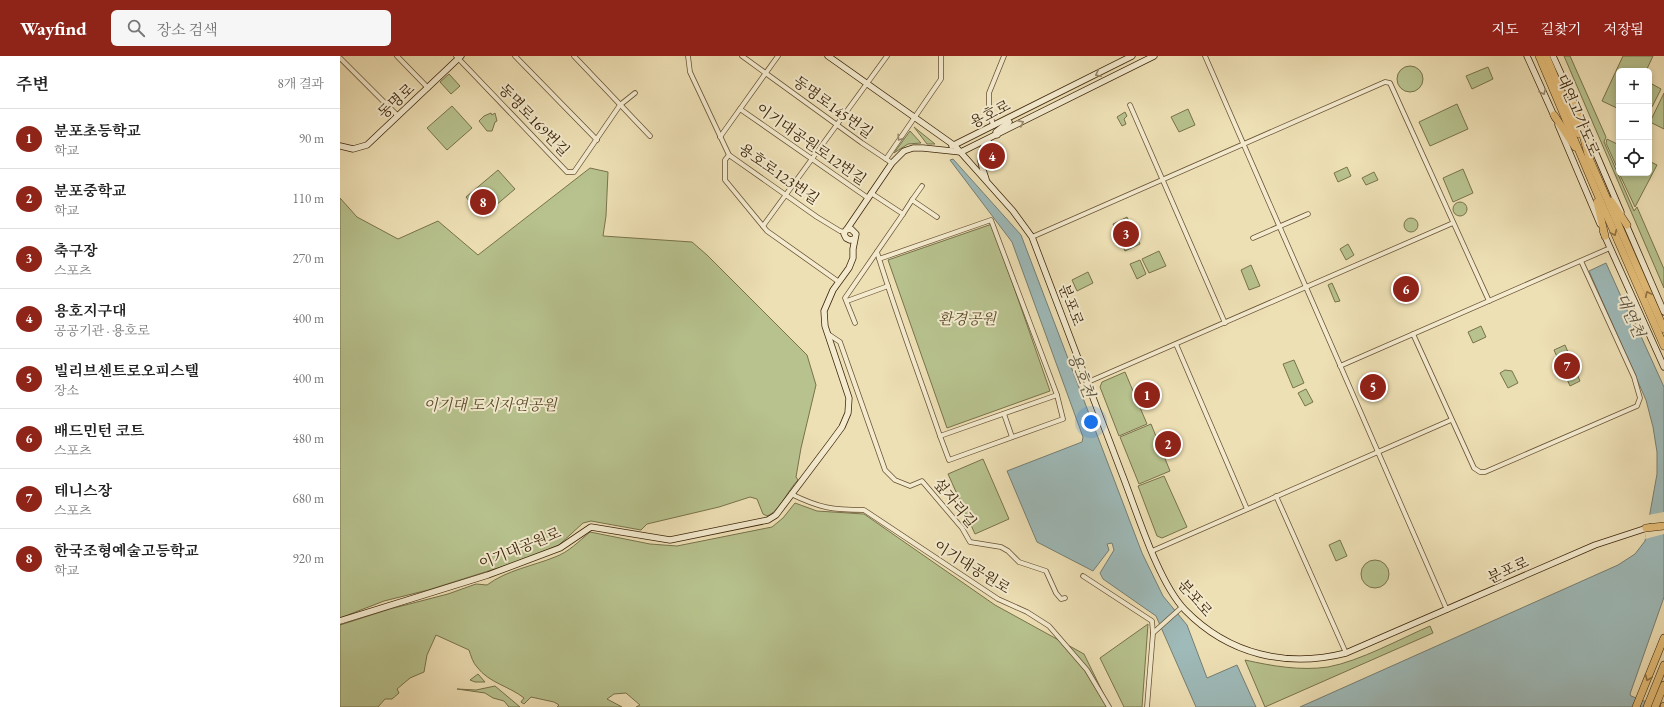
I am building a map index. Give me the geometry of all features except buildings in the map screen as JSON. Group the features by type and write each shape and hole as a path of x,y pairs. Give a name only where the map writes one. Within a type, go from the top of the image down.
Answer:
{"highway":[{"name":"대연고가도로","path":"1539,56 1568,108"},
{"name":"대연고가도로","path":"1546,56 1568,108 1586,159"},
{"path":"1568,108 1596,184 1664,346"},
{"path":"1554,115 1586,159"},
{"path":"1596,184 1627,225"},
{"path":"1596,184 1604,236"},
{"path":"1596,184 1664,329"},
{"path":"1646,528 1664,525"},
{"path":"1636,707 1664,638"},
{"path":"1647,707 1664,665"},
{"path":"1655,707 1664,685"}],"main road":[{"path":"828,56 955,146"},
{"name":"용호로","path":"955,146 1132,56"},
{"name":"용호로","path":"961,152 990,139 1154,56"},
{"path":"1527,56 1554,115 1604,236 1664,367"},
{"path":"1553,56 1568,108 1627,225 1664,312"},
{"name":"동명로","path":"340,146 353,149 367,145 459,57"},
{"path":"997,135 996,132 1009,122 1012,116"},
{"path":"986,181 980,159 981,150 990,139"},
{"name":"이기대공원로","path":"937,149 955,146"},
{"name":"분포로","path":"955,146 1013,211 1032,237 1152,551 1167,585 1180,609 1203,627 1226,642 1254,654 1307,660 1327,658 1346,653 1595,545 1646,528"},
{"name":"이기대공원로","path":"846,231 892,163 904,151 913,148 961,152"},
{"name":"이기대공원로","path":"340,621 481,577 560,548 590,527 670,540 768,520 776,515 838,432 848,413 849,398 828,334 824,312 827,301 849,268 853,258 858,213"},
{"path":"853,249 845,237 846,231 855,230"},
{"path":"848,240 854,239"}],"street":[{"path":"397,56 428,88"},
{"path":"515,56 597,140"},
{"path":"574,56 650,136"},
{"name":"용호로123번길","path":"688,56 690,72 729,154 817,216 840,231 846,231"},
{"name":"동명로145번길","path":"742,56 892,163"},
{"path":"720,137 778,56"},
{"path":"764,226 887,56"},
{"path":"886,159 913,117 941,78 941,56"},
{"path":"993,126 989,107 989,93 1004,56"},
{"path":"1205,56 1447,610"},
{"name":"동명로169번길","path":"459,57 567,172 574,172 620,105 635,93"},
{"path":"340,58 398,116"},
{"path":"1032,237 1385,82 1390,83 1488,301"},
{"path":"1130,105 1164,180 1225,323"},
{"name":"이기대공원로12번길","path":"740,109 812,159 870,196 903,214"},
{"path":"729,154 724,160 725,180 764,226 839,282"},
{"path":"855,322 845,298 922,186"},
{"path":"912,200 937,217"},
{"path":"1253,238 1308,214"},
{"path":"877,252 879,259 888,286 949,460 1063,419 1057,395 992,220 879,259"},
{"path":"1088,382 1453,223"},
{"path":"1340,366 1610,248"},
{"path":"1413,334 1474,468 1480,472 1485,472 1637,406 1640,398 1635,381 1581,261"},
{"path":"847,301 888,286"},
{"name":"섶자리길","path":"828,334 840,342 885,470 895,480 910,486 922,481 962,528 970,542 1001,548 1008,551 1019,562 1046,571 1056,592 1062,599 1065,598"},
{"path":"1176,344 1247,509"},
{"path":"940,436 1057,395"},
{"path":"1004,414 1012,437"},
{"path":"1152,551 1451,420"},
{"name":"이기대공원로","path":"791,494 814,506 839,510 864,510 998,599 1040,618 1049,626 1087,670 1110,707"},
{"path":"1276,496 1346,653"},
{"path":"1084,576 1152,622 1153,633 1147,707"},
{"path":"1153,633 1180,609"}],"green space":[{"path":"1564,56 1570,56 1606,137 1604,142 1616,170 1616,176 1619,176 1634,211 1637,207 1664,269 1664,288"},
{"path":"1623,56 1653,56 1647,68 1617,68"},
{"path":"1410,66 1419,70 1423,79 1419,88 1410,92 1401,88 1397,79 1401,70"},
{"path":"1488,67 1493,79 1472,89 1466,76"},
{"path":"1616,71 1616,108 1602,101"},
{"path":"449,74 460,86 451,94 440,82"},
{"path":"1652,84 1661,89 1652,107"},
{"path":"1664,93 1664,129 1652,123 1652,118"},
{"path":"1457,104 1468,129 1430,146 1419,122"},
{"path":"452,106 472,128 447,150 427,128"},
{"path":"1188,109 1195,125 1179,132 1171,117"},
{"path":"1125,112 1127,116 1124,119 1126,124 1122,126 1117,117"},
{"path":"491,113 492,115 495,113 497,121 495,122 492,131 487,131 479,121 484,116"},
{"path":"914,127 935,144 927,144"},
{"path":"910,131 921,143 908,144 894,153"},
{"path":"1607,139 1616,144 1616,165 1606,143"},
{"path":"1652,162 1657,165 1652,175"},
{"path":"1347,167 1351,176 1338,182 1334,173"},
{"name":"이기대 도시자연공원","path":"590,168 608,172 606,216 603,236 692,242 707,255 807,355 816,385 801,448 796,477 798,480 776,510 767,516 763,514 757,499 750,497 719,507 647,524 641,530 591,521 583,523 559,545 517,562 428,590 384,601 340,618 340,198 357,217 398,239 438,221 478,255"},
{"path":"1463,169 1473,193 1453,202 1443,178"},
{"path":"498,170 515,189 482,217 466,197"},
{"path":"1374,172 1378,180 1366,185 1362,178"},
{"path":"1620,176 1651,176 1635,207"},
{"path":"1460,202 1465,204 1467,209 1465,214 1460,216 1455,214 1453,209 1455,204"},
{"path":"1127,217 1140,244 1125,251 1113,224"},
{"path":"1411,218 1416,220 1418,225 1416,230 1411,232 1406,230 1404,225 1406,220"},
{"name":"환경공원","path":"992,224 1050,391 947,428 888,260"},
{"path":"1348,244 1354,255 1346,260 1340,249"},
{"path":"1159,251 1166,266 1149,273 1142,259"},
{"path":"1140,260 1146,274 1137,279 1130,264"},
{"path":"1251,265 1260,286 1249,290 1241,270"},
{"path":"1088,272 1093,283 1077,291 1072,280"},
{"path":"1412,279 1417,291 1400,298 1395,287"},
{"path":"1332,283 1340,301 1335,302 1328,285"},
{"path":"1481,326 1486,337 1473,343 1468,332"},
{"path":"1565,345 1580,381 1570,386 1554,350"},
{"path":"1294,360 1304,383 1293,388 1283,364"},
{"path":"1505,370 1512,371 1518,383 1508,388 1500,373"},
{"path":"1125,372 1147,424 1119,436 1100,387 1102,382"},
{"path":"1306,389 1313,402 1305,406 1298,393"},
{"path":"1151,424 1170,471 1139,484 1120,437"},
{"path":"983,459 1009,519 975,534 948,474"},
{"path":"1164,476 1187,527 1162,538 1157,536 1138,486"},
{"path":"795,503 817,511 864,514 995,605 1084,654 1110,707 636,707 640,705 626,693 614,694 607,699 622,707 557,707 559,705 554,702 531,697 524,704 521,702 524,698 487,677 474,664 469,650 436,635 427,655 424,672 410,678 397,689 399,693 392,699 385,699 378,707 340,707 340,625 390,609 448,594 476,584 487,585 512,572 560,555 574,546 590,532 650,544 677,546 772,527 783,518"},
{"path":"1340,540 1347,556 1336,561 1329,545"},
{"path":"1375,560 1385,564 1389,574 1385,584 1375,588 1365,584 1361,574 1365,564"},
{"path":"1148,624 1142,707 1124,707 1100,658"},
{"path":"1430,626 1433,633 1265,707 1245,660 1286,667 1328,667 1366,655"},
{"path":"478,674 485,682 475,682 470,680"},
{"path":"495,686 520,707 509,707 504,701 493,698 485,693 457,689 476,690"}],"water":[{"path":"953,159 1021,235 1142,553 1163,596 1187,625 1207,678 1237,665 1256,707 1196,707 1156,616 1103,579 1100,573 1114,550 1112,543 1107,544 1109,550 1093,571 1037,542 1007,471 1082,442 1083,437 1012,242 950,160"},
{"name":"대연천","path":"1606,263 1664,387 1664,597 1630,694 1631,696 1660,707 1300,707 1618,565 1635,554 1645,541 1657,474 1657,452 1653,427 1646,400 1589,271"}],"pier":[{"path":"1664,512 1664,534 1645,539 1648,515"}],"place":[{"name":"용호지구대","path":"992,156"},
{"name":"한국조형예술고등학교","path":"483,202"},
{"name":"축구장","path":"1126,234"},
{"name":"배드민턴 코트","path":"1406,289"},
{"name":"테니스장","path":"1567,366"},
{"name":"빌리브센트로오피스텔","path":"1373,387"},
{"name":"분포초등학교","path":"1147,395"},
{"name":"분포중학교","path":"1168,444"}],"water label":[{"name":"용호천","path":"1082,375"}]}
